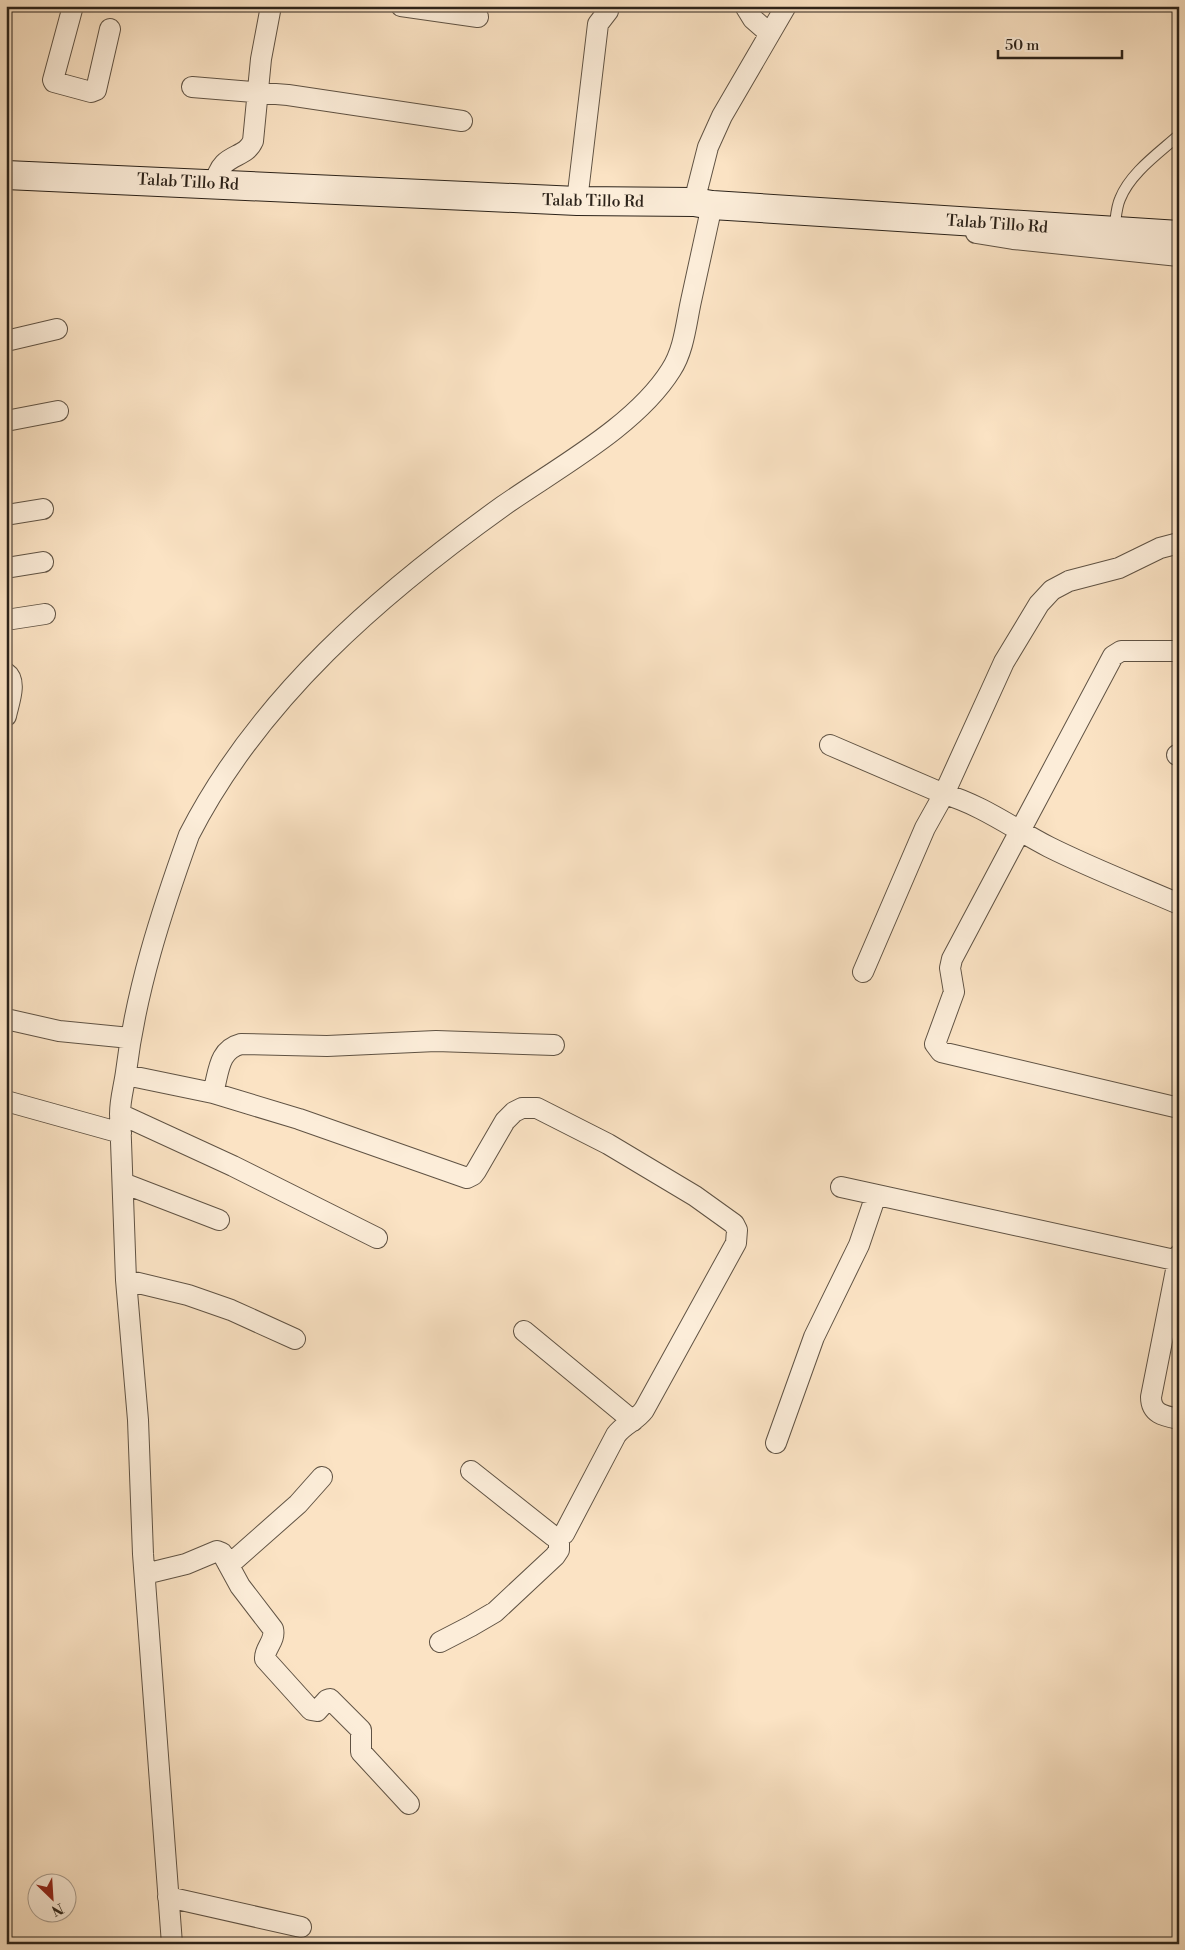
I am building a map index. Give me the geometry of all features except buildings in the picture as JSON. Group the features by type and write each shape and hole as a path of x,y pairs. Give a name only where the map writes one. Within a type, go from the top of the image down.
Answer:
{"main road":[{"name":"Talab Tillo Rd","path":"6,175 215,183 577,201 703,204 1179,235"}],"street":[{"path":"73,6 62,42 54,82 92,92 96,90 110,29"},
{"path":"215,183 219,170 224,164 250,148 272,93 261,59 271,6"},
{"path":"401,6 478,17"},
{"path":"577,201 598,24 608,11 609,6"},
{"path":"745,6 753,19 769,33"},
{"path":"172,1944 145,1574 138,1420 126,1280 121,1123 122,1091 126,1076 130,1038 140,989 154,940 189,835 211,796 235,760 274,708 354,625 388,594 454,542 625,421 656,391 673,368 682,346 703,204 708,147 722,116 786,6"},
{"path":"192,86 272,93 462,121"},
{"path":"920,219 978,234 1179,256"},
{"path":"6,341 57,329"},
{"path":"6,421 58,411"},
{"path":"6,515 44,509"},
{"path":"863,972 925,828 952,796 1004,662 1038,604 1052,590 1069,581 1119,568 1160,548 1179,543"},
{"path":"6,568 43,562"},
{"path":"6,620 45,614"},
{"path":"1179,651 1121,651 1113,656 950,964 954,992 936,1039 936,1047 941,1052 1179,1108"},
{"path":"6,673 11,678 12,684 6,716"},
{"path":"830,745 984,810 1020,831 1092,867 1179,904"},
{"path":"6,1019 59,1031 130,1038"},
{"path":"213,1093 225,1052 233,1046 241,1044 327,1046 436,1041 554,1045"},
{"path":"126,1076 213,1093 299,1119 466,1178 473,1175 476,1171 505,1121 514,1112 522,1108 537,1108 616,1149 695,1196 734,1224 737,1230 736,1243 644,1410 616,1435 564,1534 554,1536 472,1471"},
{"path":"6,1101 121,1123 233,1166 377,1238"},
{"path":"123,1183 219,1220"},
{"path":"841,1187 1178,1259 1151,1403 1156,1412 1162,1416 1179,1419"},
{"path":"776,1443 814,1337 859,1245 876,1195"},
{"path":"126,1280 188,1295 231,1310 295,1338"},
{"path":"524,1331 633,1421"},
{"path":"229,1565 302,1500 322,1477"},
{"path":"440,1642 483,1619 510,1598 555,1556 559,1550 559,1536"},
{"path":"145,1574 186,1564 217,1551 222,1553 240,1586 272,1629 274,1637 265,1654 266,1659 311,1710 317,1711 330,1699 358,1726 362,1733 361,1752 409,1804"},
{"path":"168,1897 301,1927"}],"lane":[{"path":"1114,231 1119,201 1127,186 1150,161 1179,135"}]}
